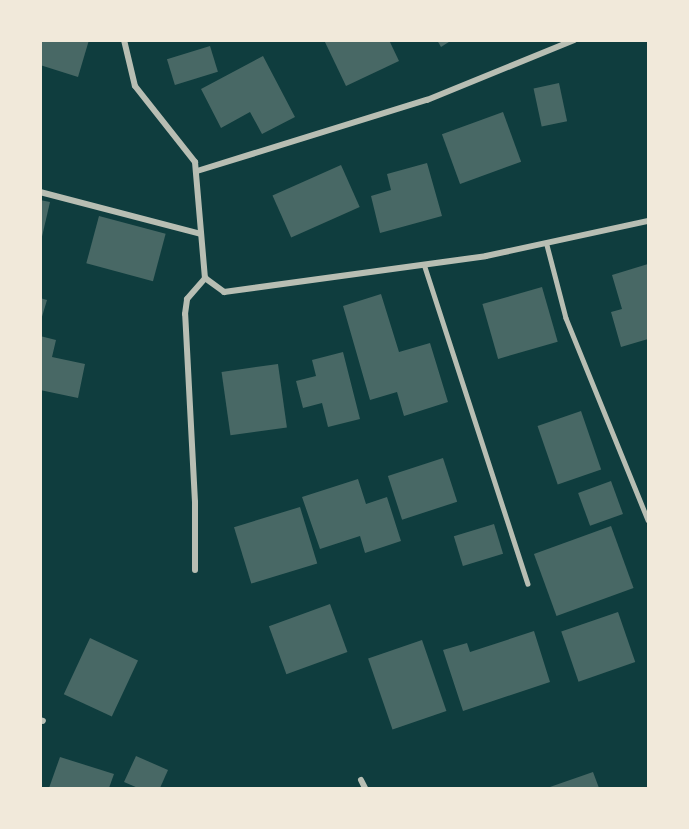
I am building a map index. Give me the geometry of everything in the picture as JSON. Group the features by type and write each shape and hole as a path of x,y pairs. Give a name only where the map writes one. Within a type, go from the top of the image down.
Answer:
{"street":[{"path":"124,40 135,86 150,109 190,153 197,171 205,278 215,288 232,293 305,278 424,264 547,245 648,221"},
{"path":"197,171 427,100 574,40"},
{"path":"40,192 201,234"},
{"path":"195,570 195,482 185,314 186,299 205,278"},
{"path":"361,780 365,789"}],"lane":[{"path":"547,245 566,318 648,520"},
{"path":"424,264 528,584"}],"building":[{"path":"40,40 89,40 78,77 40,65"},
{"path":"324,40 389,40 399,61 346,86"},
{"path":"437,40 452,40 441,47"},
{"path":"210,46 218,72 175,85 167,59"},
{"path":"263,56 295,117 262,134 250,112 221,128 201,89"},
{"path":"559,83 567,121 542,127 534,88"},
{"path":"503,112 521,162 460,184 442,134"},
{"path":"427,163 442,216 380,233 371,196 391,190 387,174"},
{"path":"341,165 360,207 291,238 272,196"},
{"path":"40,200 50,202 41,241 40,241"},
{"path":"99,216 166,234 153,281 86,263"},
{"path":"648,264 648,339 621,347 611,312 622,309 612,275"},
{"path":"542,287 558,342 498,359 482,304"},
{"path":"381,294 399,352 430,343 448,402 404,416 397,392 370,400 343,306"},
{"path":"40,298 47,300 41,320 40,320"},
{"path":"40,336 56,340 52,357 85,364 78,398 40,390"},
{"path":"343,352 360,419 328,427 322,403 303,408 296,381 316,376 312,360"},
{"path":"278,364 287,427 230,435 222,372"},
{"path":"581,411 601,470 558,485 538,426"},
{"path":"443,458 457,502 402,520 388,476"},
{"path":"358,479 366,504 387,497 401,541 365,553 360,536 320,549 302,497"},
{"path":"611,481 623,514 590,526 578,493"},
{"path":"300,507 317,563 251,584 234,527"},
{"path":"494,524 503,554 463,566 454,536"},
{"path":"611,526 634,588 557,616 534,554"},
{"path":"330,604 347,652 286,674 269,626"},
{"path":"618,612 635,662 579,682 561,632"},
{"path":"534,631 550,682 463,711 443,650 467,643 470,652"},
{"path":"90,638 138,660 112,717 64,694"},
{"path":"422,640 446,711 393,729 368,659"},
{"path":"136,756 168,770 160,788 138,788 124,782"},
{"path":"60,757 114,774 109,788 49,788"},
{"path":"593,772 599,788 547,788"}]}
